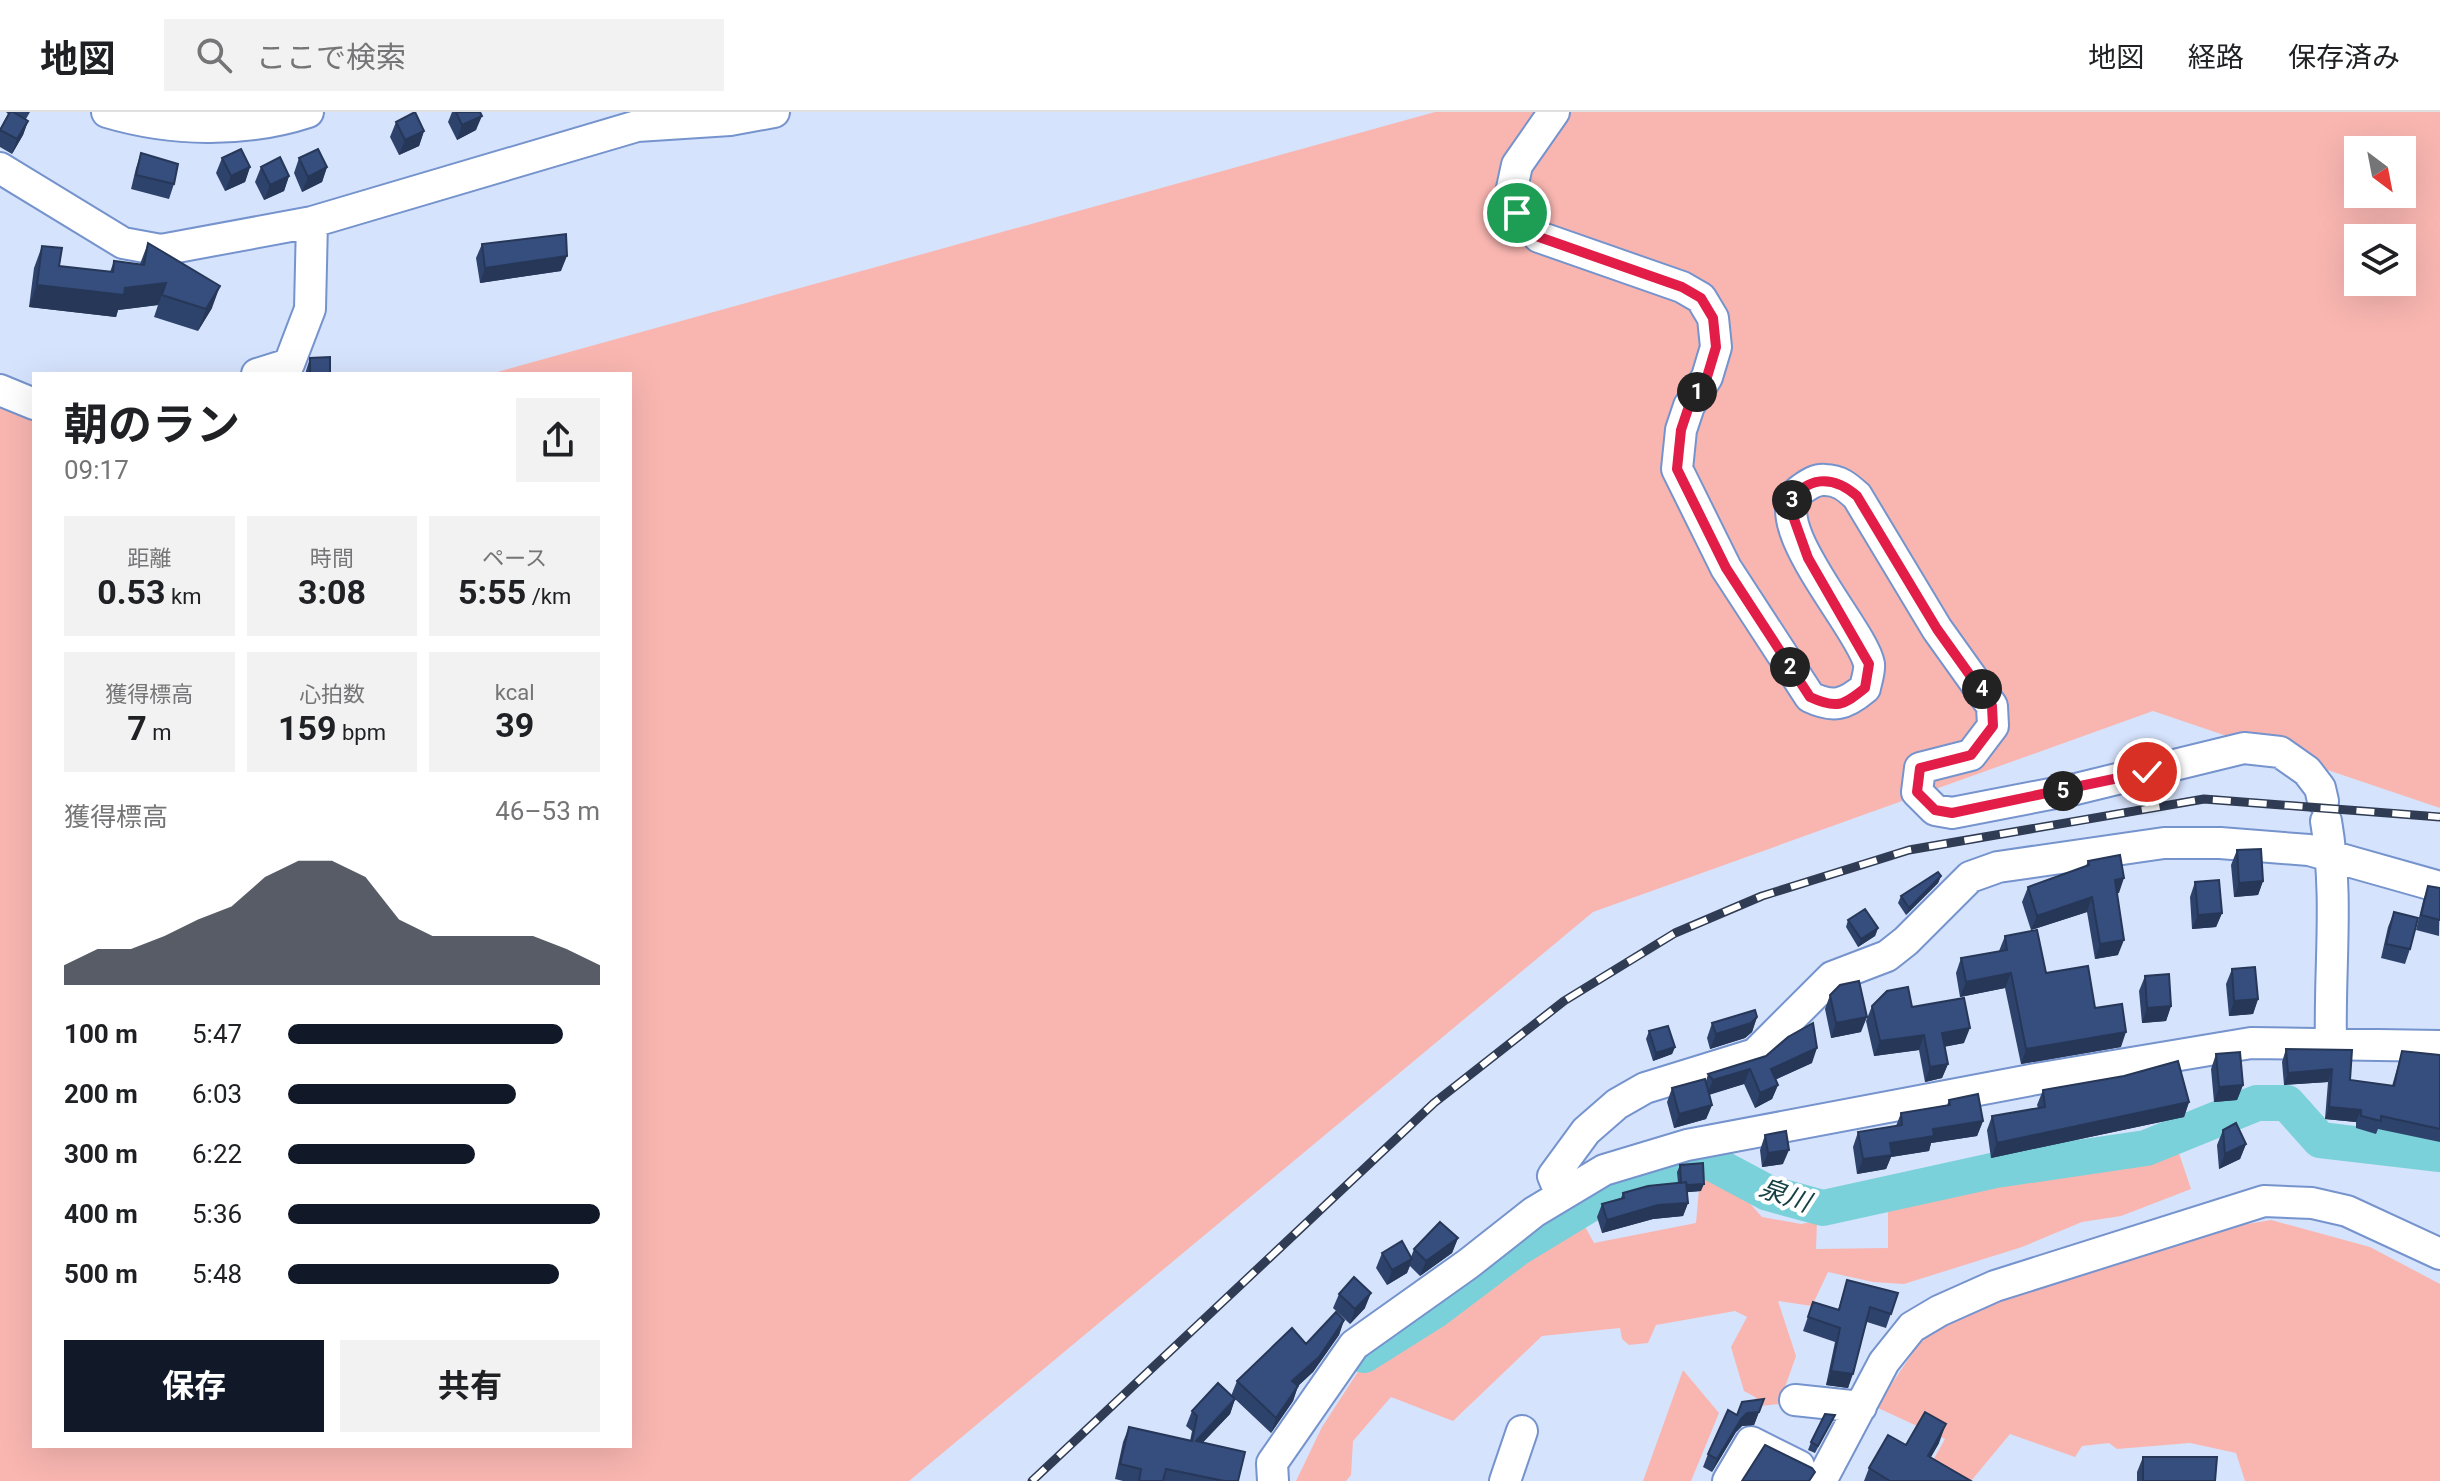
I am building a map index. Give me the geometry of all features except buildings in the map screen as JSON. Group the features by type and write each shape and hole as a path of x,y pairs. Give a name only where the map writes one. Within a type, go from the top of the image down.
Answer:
{"street":[{"path":"107,112 147,124 227,127 282,121 308,112"},
{"path":"3,180 123,243 161,250 312,222 640,119 730,120 774,112"},
{"path":"1554,112 1517,165 1511,193 1517,213 1539,237 1682,287 1701,298 1713,318 1716,347 1707,377 1689,406 1681,430 1677,469 1726,568 1810,697 1830,706 1850,701 1865,688 1869,664 1808,558 1793,523 1789,505 1797,492 1812,482 1824,480 1842,483 1857,496 1937,629 1992,706 1993,726 1971,755 1920,768 1917,792 1935,810 1952,813 2061,792 2244,748 2280,752 2307,771 2320,788 2332,855 2335,918 2329,981 2331,1044"},
{"path":"263,372 289,364 310,309 312,222"},
{"path":"0,390 32,403"},
{"path":"1561,1195 1553,1176 1586,1131 1617,1104 1645,1088 1755,1054 1832,977 1887,956 1970,877 1998,867 2164,843 2285,846 2332,855 2440,887"},
{"path":"1272,1472 1354,1345 1468,1264 1534,1212 1604,1170 1687,1145 2036,1079 2251,1043 2440,1046"},
{"path":"1728,1481 1751,1442 1822,1479 1893,1350 1912,1327 1995,1286 2264,1201 2312,1203 2347,1211 2440,1254"},
{"path":"1795,1400 1861,1407"},
{"path":"1505,1481 1522,1431"}],"shaded area":[{"path":"1435,112 2440,112 2440,808 2153,711 1593,912 909,1481 0,1481 0,380 32,386 32,1448 632,1448 632,372 497,372"},
{"path":"2176,1144 2191,1189 2121,1216 2082,1222 2022,1247 1904,1284 1873,1282 1828,1272 1812,1306 1778,1301 1796,1356 1779,1404 1760,1406 1755,1397 1744,1391 1731,1347 1747,1317 1735,1311 1656,1325 1648,1343 1629,1345 1622,1339 1620,1328 1542,1336 1453,1421 1391,1397 1353,1441 1351,1475 1346,1481 1296,1481 1322,1427 1363,1364 1581,1219 1594,1243 1696,1223 1700,1178 1735,1187 1762,1217 1801,1224 1817,1221 1816,1249 1888,1248 1888,1204 2045,1172 2140,1158"},
{"path":"2271,1220 2370,1247 2440,1284 2440,1481 2245,1481 2236,1453 2190,1443 2117,1449 2109,1443 2082,1446 2075,1457 2010,1434 1971,1481 1947,1481 1927,1471 1945,1439 1876,1407 1920,1342 1948,1322 1998,1297 2207,1231"},
{"path":"1683,1370 1719,1413 1691,1481 1643,1481"}],"waterway":[{"name":"泉川","path":"1364,1355 1434,1311 1519,1247 1590,1204 1641,1176 1708,1161 1768,1193 1823,1208 1996,1170 2146,1148 2257,1103 2287,1103 2320,1140 2440,1154"}],"railway":[{"path":"1032,1481 1434,1103 1564,1001 1675,933 1762,896 1909,850 2204,799 2440,817"}],"route":[{"path":"1517,213 1539,237 1682,287 1701,298 1713,318 1716,347 1707,377 1689,406 1681,430 1677,469 1726,568 1810,697 1830,706 1850,701 1865,688 1869,664 1808,558 1789,505 1797,492 1812,482 1824,480 1842,483 1857,496 1937,629 1992,706 1993,726 1971,755 1920,768 1917,792 1935,810 1952,813 2147,772"}]}
